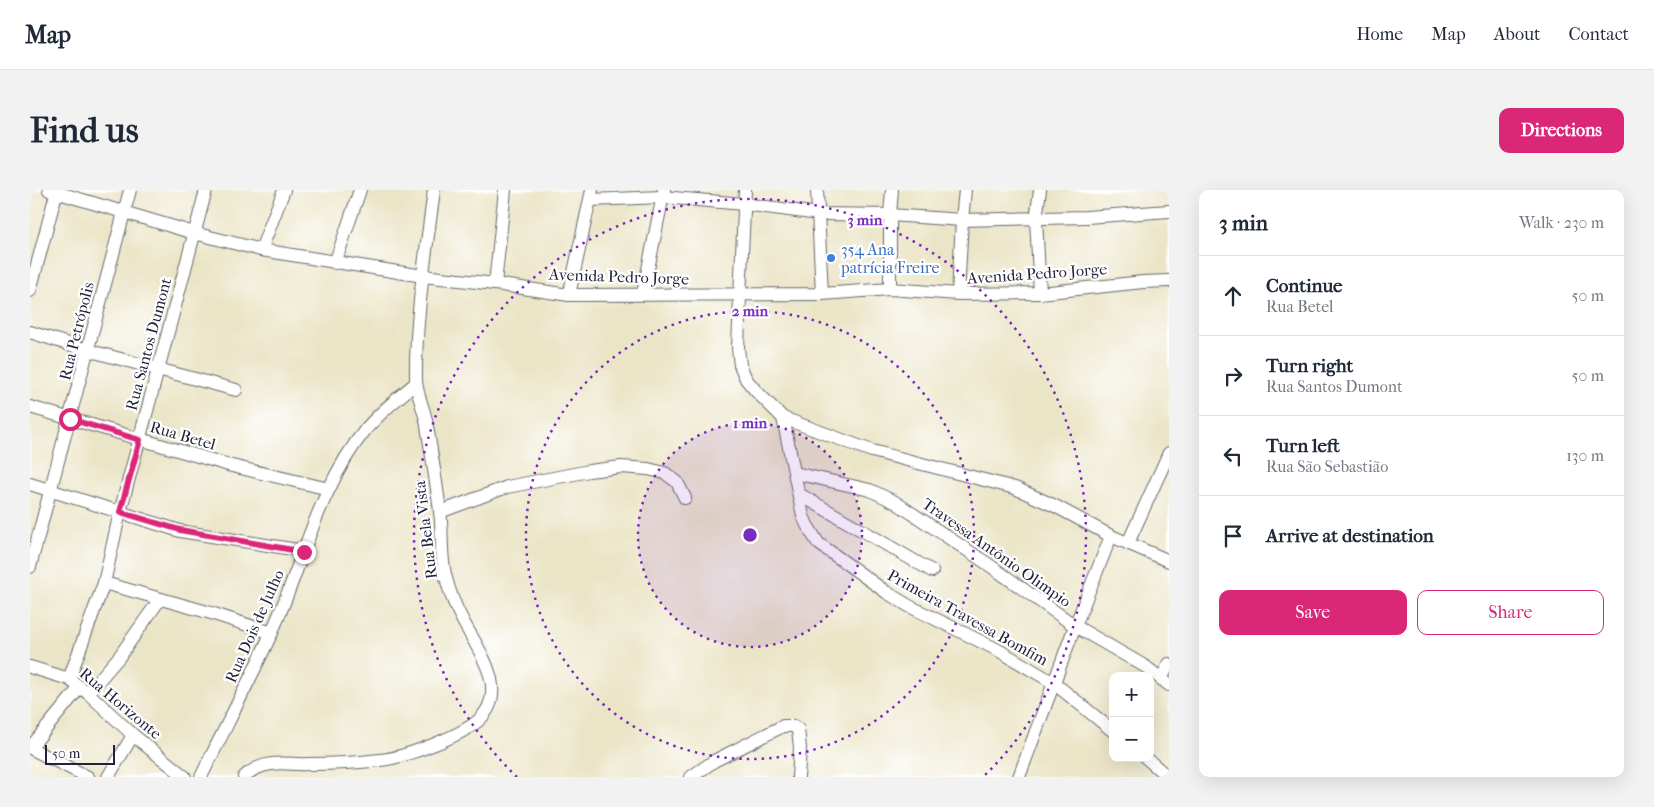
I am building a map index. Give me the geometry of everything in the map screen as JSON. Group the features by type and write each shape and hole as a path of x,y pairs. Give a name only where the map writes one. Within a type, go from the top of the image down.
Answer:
{"street":[{"name":"Rua Petrópolis","path":"30,567 130,190"},
{"name":"Rua Santos Dumont","path":"69,678 104,582 120,512 206,190"},
{"path":"261,250 284,190"},
{"path":"335,263 360,190"},
{"path":"416,384 418,321 434,190"},
{"path":"494,284 505,190"},
{"path":"745,190 738,348 740,365 746,379 783,418 872,451 1015,488 1055,506 1111,536 1169,561"},
{"path":"817,190 822,294"},
{"path":"890,289 892,190"},
{"path":"958,294 965,190"},
{"path":"1040,190 1036,219 1040,293"},
{"name":"Avenida Pedro Jorge","path":"54,191 194,233 261,250 423,276 569,295 740,296 822,294 890,289 958,294 1040,293 1169,281"},
{"path":"30,291 54,191"},
{"path":"643,294 663,194"},
{"path":"569,295 591,195 663,194 819,214 890,215 962,220 1036,219 1169,211"},
{"path":"30,332 87,350 236,390"},
{"name":"Rua Dois de Julho","path":"201,777 272,633 329,489 367,428 416,384"},
{"name":"Rua Bela Vista","path":"244,777 258,768 273,764 352,763 382,760 410,753 436,744 479,720 489,707 493,693 490,674 481,652 452,599 444,572 440,512 426,418 416,384"},
{"name":"Rua Betel","path":"30,407 232,466 329,489"},
{"name":"Primeira Travessa Bomfim","path":"783,418 806,525 818,543 886,592 909,606 998,650 1054,683 1109,728"},
{"path":"1128,543 1169,454"},
{"path":"440,512 508,488 589,471 621,467 648,468 664,473 677,482 685,498"},
{"name":"Travessa Antônio Olimpio","path":"795,473 870,490 895,502 985,562 1075,626 1146,667 1165,682"},
{"path":"30,484 180,530 304,552"},
{"path":"799,494 932,571"},
{"path":"1019,777 1075,626 1111,536"},
{"path":"104,582 272,633"},
{"path":"88,777 30,748 84,690 119,657 160,599"},
{"path":"1165,682 1169,664"},
{"name":"Rua Horizonte","path":"30,666 69,678 133,735 185,777"},
{"path":"691,777 723,756 783,726 793,726 798,729 800,736 798,777"},
{"path":"108,777 133,735"},
{"path":"1151,762 1168,777"}],"place":[{"name":"354 Ana patrícia Freire","path":"831,258"}],"route":[{"path":"70,419 140,440 120,512 180,530 304,552"}]}
